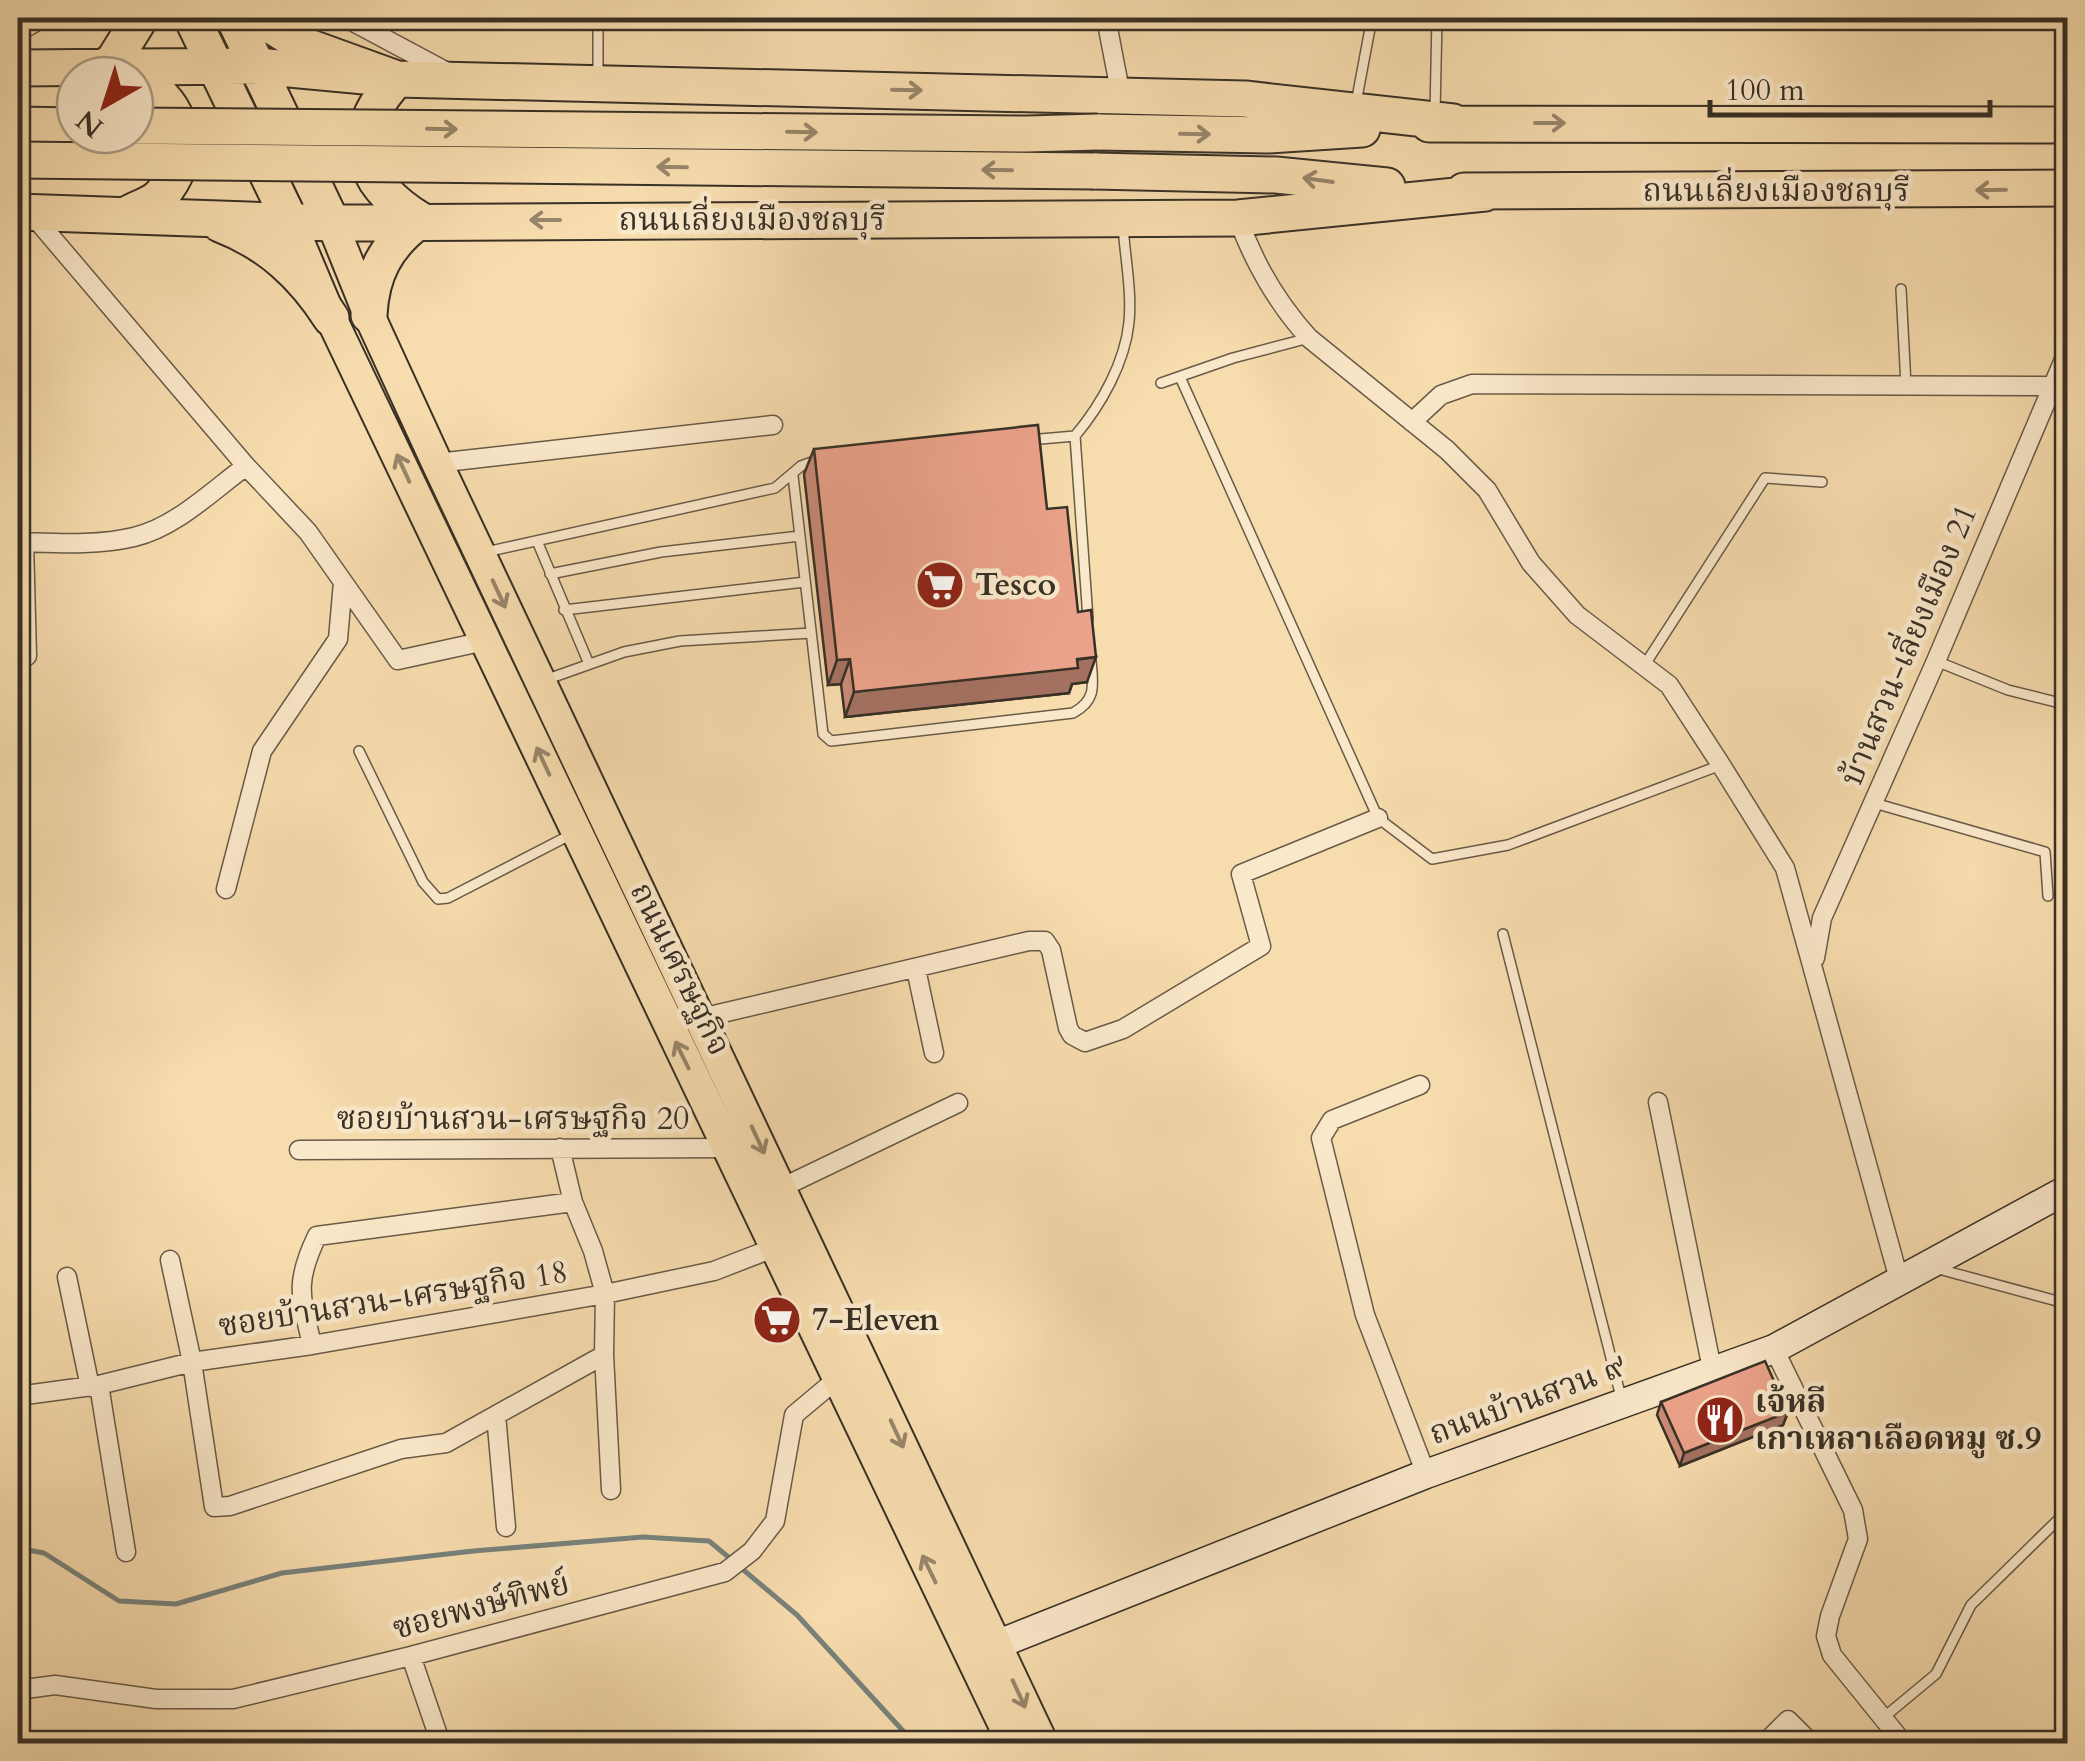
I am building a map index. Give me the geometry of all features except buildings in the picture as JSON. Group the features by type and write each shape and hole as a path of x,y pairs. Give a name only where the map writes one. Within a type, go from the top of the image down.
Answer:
{"highway":[{"path":"117,55 140,18"},
{"path":"192,18 290,221"},
{"path":"234,18 332,223"},
{"path":"258,18 303,45 398,79 369,118 364,142 368,167 379,189 420,220 405,231 382,260 370,296 369,315"},
{"name":"ถนนเลี่ยงเมืองชลบุรี","path":"155,71 258,66 398,79 1244,99 1444,121"},
{"name":"ถนนเลี่ยงเมืองชลบุรี","path":"18,68 55,70"},
{"path":"128,214 155,201 174,178 182,150 178,120 155,92"},
{"name":"ถนนเลี่ยงเมืองชลบุรี","path":"155,126 1268,135 1444,121 2068,125"},
{"path":"18,125 55,126"},
{"name":"ถนนเลี่ยงเมืองชลบุรี","path":"18,160 1276,175 1485,193 2068,188"},
{"name":"ถนนเลี่ยงเมืองชลบุรี","path":"24,212 332,223 1238,218 1485,193"},
{"path":"190,217 239,232 282,259 310,286 331,318"}],"main road":[{"name":"ถนนเศรษฐกิจ","path":"290,221 331,318 837,1379 984,1651 1043,1744"},
{"name":"ถนนเศรษฐกิจ","path":"332,223 437,463 781,1188 984,1651 1013,1744"},
{"path":"576,832 606,818"}],"street":[{"path":"346,18 464,81"},
{"path":"1106,18 1121,96"},
{"path":"24,212 308,532 398,660 485,641"},
{"path":"1238,218 1248,246 1294,321 1309,338 1447,450 1487,490 1531,563 1576,615 1669,685 1786,868 1900,1283"},
{"name":"บ้านสวน-เลี่ยงเมือง 21","path":"1814,965 1822,918 2068,350"},
{"path":"1412,422 1441,395 1472,384 2052,386"},
{"path":"437,463 773,425"},
{"path":"27,656 21,542 97,543 138,536 172,521 246,466"},
{"path":"226,889 262,751 338,640 343,582"},
{"path":"701,1018 1029,940 1045,941 1051,950 1068,1028 1085,1042 1123,1029 1261,946 1241,874 1378,818"},
{"path":"916,969 934,1053"},
{"path":"1420,1084 1332,1120 1321,1138 1365,1315 1426,1474"},
{"path":"781,1188 958,1102"},
{"path":"1658,1102 1712,1370"},
{"path":"560,1148 573,1202 605,1294 611,1490"},
{"name":"ซอยบ้านสวน-เศรษฐกิจ 20","path":"299,1150 727,1148"},
{"name":"ถนนบ้านสวน ๙","path":"984,1651 1426,1474 1774,1349 2068,1189"},
{"path":"312,1346 299,1286 317,1236 573,1202"},
{"name":"ซอยบ้านสวน-เศรษฐกิจ 18","path":"18,1396 95,1386 192,1362 312,1346 605,1294 714,1270 776,1247"},
{"path":"170,1260 192,1362 214,1507 230,1506 401,1449 446,1443 604,1355"},
{"path":"68,1276 95,1386 126,1552"},
{"path":"1774,1349 1853,1510 1858,1540 1826,1636 1832,1656 1904,1744"},
{"name":"ซอยพงษ์ทิพย์","path":"19,1690 55,1685 156,1699 233,1699 725,1572 752,1551 775,1521 794,1415 837,1379"},
{"path":"496,1415 506,1527"},
{"path":"411,1656 441,1744"},
{"path":"18,1720 19,1690"},
{"path":"1764,1744 1788,1720 1812,1744"}],"lane":[{"path":"18,37 52,18"},
{"path":"598,18 598,83"},
{"path":"1354,111 1372,18"},
{"path":"1437,18 1444,121"},
{"path":"1019,441 1075,436 1091,418 1112,377 1130,319 1122,219"},
{"path":"1901,289 1906,386"},
{"path":"1161,383 1309,338"},
{"path":"1180,377 1378,818 1432,859 1508,845 1721,765"},
{"path":"1075,436 1089,634"},
{"path":"480,554 775,488 802,466 832,460"},
{"path":"793,476 824,734 831,741 1073,713 1086,706 1094,694 1090,654"},
{"path":"1644,666 1765,478 1822,482"},
{"path":"550,574 662,552 800,536"},
{"path":"537,541 590,664"},
{"path":"564,610 806,582"},
{"path":"540,681 624,652 680,642 811,633"},
{"path":"1936,662 2008,690 2068,705"},
{"path":"358,751 423,882 438,899 448,898 576,832"},
{"path":"1873,802 2046,852 2048,896"},
{"path":"1503,934 1622,1402"},
{"path":"1930,1266 2068,1304"},
{"path":"1883,1718 1936,1674 1971,1605 2068,1510"}],"waterway":[{"path":"18,1548 44,1553 119,1601 176,1604 282,1573 643,1537 709,1541 732,1560"},
{"path":"740,1567 797,1615 915,1744"}],"place":[{"name":"Tesco","path":"940,585"},
{"name":"7-Eleven","path":"777,1320"},
{"name":"เจ้หลี เกาเหลาเลือดหมู ซ.9","path":"1720,1420"}]}
